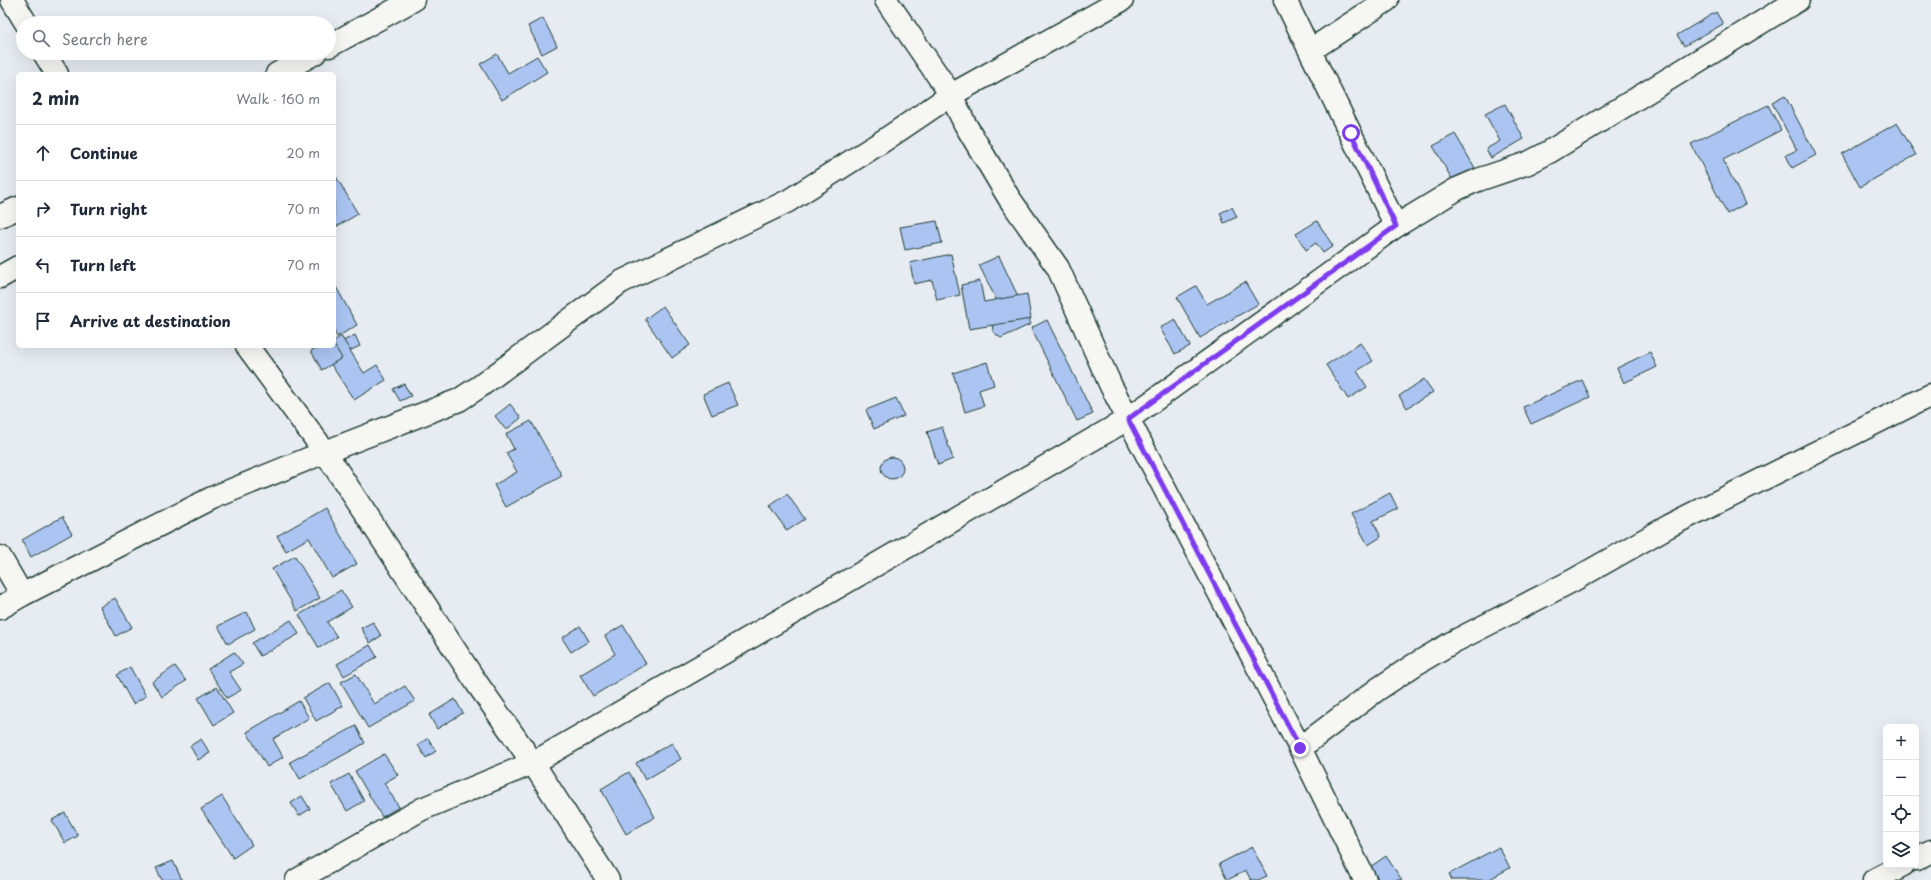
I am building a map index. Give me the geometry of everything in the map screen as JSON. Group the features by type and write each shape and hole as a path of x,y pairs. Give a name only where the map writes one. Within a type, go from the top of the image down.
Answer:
{"street":[{"path":"12,0 22,16"},
{"path":"336,42 413,0"},
{"path":"886,0 951,95 965,124 1009,198 1061,274 1111,386 1300,748 1365,880"},
{"path":"0,608 22,595 212,498 459,400 479,387 621,282 788,201 883,141 951,95 1122,0"},
{"path":"1285,0 1311,50 1396,226"},
{"path":"1311,50 1387,0"},
{"path":"297,880 422,809 533,763 1128,419 1396,226 1457,189 1478,180 1528,164 1798,0"},
{"path":"48,60 56,72"},
{"path":"281,72 303,60"},
{"path":"0,216 16,209"},
{"path":"0,277 16,268"},
{"path":"248,348 325,452 476,682 533,763 608,880"},
{"path":"1300,748 1384,685 1414,665 1447,646 1572,581 1669,526 1931,395"},
{"path":"0,557 22,595"},
{"path":"1919,857 1931,851"},
{"path":"1874,880 1897,868"}],"building":[{"path":"1716,12 1723,24 1684,46 1677,35"},
{"path":"543,18 557,46 542,54 528,26"},
{"path":"497,54 508,73 537,56 547,72 502,100 480,64"},
{"path":"1785,96 1816,155 1792,168 1786,155 1797,150 1772,103"},
{"path":"1505,104 1524,139 1491,158 1486,149 1500,141 1485,114"},
{"path":"1768,105 1781,130 1723,160 1745,204 1727,214 1691,144"},
{"path":"1897,123 1916,155 1860,187 1842,154"},
{"path":"1455,134 1475,168 1453,181 1433,146"},
{"path":"336,176 358,214 336,227"},
{"path":"1232,207 1237,217 1224,223 1220,213"},
{"path":"937,221 942,243 905,250 900,227"},
{"path":"1317,221 1333,246 1323,253 1316,243 1306,250 1296,234"},
{"path":"951,254 960,295 937,300 932,280 914,284 910,263"},
{"path":"999,256 1031,324 1001,338 993,332 992,320 1004,315 979,265"},
{"path":"980,281 984,302 1027,294 1031,319 969,329 961,285"},
{"path":"1245,282 1258,304 1200,338 1177,297 1196,286 1207,304"},
{"path":"336,287 357,325 337,337 336,335"},
{"path":"663,306 690,345 672,358 645,319"},
{"path":"1175,319 1190,346 1175,354 1160,328"},
{"path":"1047,320 1093,414 1077,421 1031,328"},
{"path":"355,335 360,346 347,352 343,341"},
{"path":"341,336 364,373 377,365 386,380 354,400 321,349 336,348 336,340"},
{"path":"1360,343 1373,361 1357,371 1367,387 1348,399 1326,365"},
{"path":"316,348 336,348 342,358 322,370 311,351"},
{"path":"1650,352 1657,367 1624,383 1617,368"},
{"path":"987,362 994,385 979,390 984,406 965,412 953,373"},
{"path":"1424,379 1433,392 1407,408 1399,396"},
{"path":"1582,380 1590,397 1531,424 1523,407"},
{"path":"728,383 738,405 712,415 703,394"},
{"path":"404,384 411,396 400,401 393,389"},
{"path":"896,398 904,416 874,429 866,410"},
{"path":"510,404 521,418 506,430 495,416"},
{"path":"531,421 562,476 506,507 494,485 517,472 506,453 514,449 506,434"},
{"path":"942,427 953,459 938,465 927,432"},
{"path":"892,457 900,460 903,468 900,476 892,479 884,476 881,468 884,460"},
{"path":"1390,493 1398,509 1373,521 1381,537 1368,545 1351,514"},
{"path":"787,494 805,519 787,531 770,506"},
{"path":"325,508 357,564 332,578 309,538 286,551 277,536"},
{"path":"62,517 72,534 31,557 22,540"},
{"path":"295,556 320,598 297,611 272,569"},
{"path":"341,590 352,607 327,622 337,637 319,648 299,615"},
{"path":"115,598 132,627 116,636 100,607"},
{"path":"247,612 255,629 228,644 218,626"},
{"path":"291,620 299,634 260,656 252,643"},
{"path":"373,622 381,636 370,643 361,628"},
{"path":"623,625 646,664 593,696 580,675 615,654 605,636"},
{"path":"580,626 589,641 571,652 562,638"},
{"path":"370,645 377,657 344,676 337,664"},
{"path":"234,652 243,664 229,672 241,690 227,698 208,669"},
{"path":"175,666 186,681 162,697 152,682"},
{"path":"130,667 146,696 133,704 117,675"},
{"path":"356,674 374,704 405,686 415,701 368,728 341,682"},
{"path":"330,683 343,706 316,721 303,698"},
{"path":"217,687 233,713 214,725 198,698"},
{"path":"455,699 463,713 437,729 429,715"},
{"path":"299,701 309,718 273,739 283,757 267,767 247,732"},
{"path":"356,726 365,743 300,779 290,762"},
{"path":"428,738 436,751 426,758 418,745"},
{"path":"201,739 210,753 198,760 190,746"},
{"path":"672,743 681,759 645,780 636,763"},
{"path":"384,754 398,775 384,783 399,807 382,817 355,771"},
{"path":"629,772 655,817 626,834 601,789"},
{"path":"349,774 364,801 347,811 331,784"},
{"path":"222,796 252,845 233,858 201,809"},
{"path":"302,796 310,809 299,816 291,803"},
{"path":"65,813 78,836 65,843 52,820"},
{"path":"1252,847 1267,876 1258,880 1251,880 1246,871 1227,880 1219,864"},
{"path":"1499,847 1510,868 1488,880 1452,880 1449,874"},
{"path":"1386,856 1402,880 1379,880 1370,867"},
{"path":"173,861 182,880 162,880 156,868"}],"route":[{"path":"1300,748 1128,419 1396,226 1351,133"}]}
